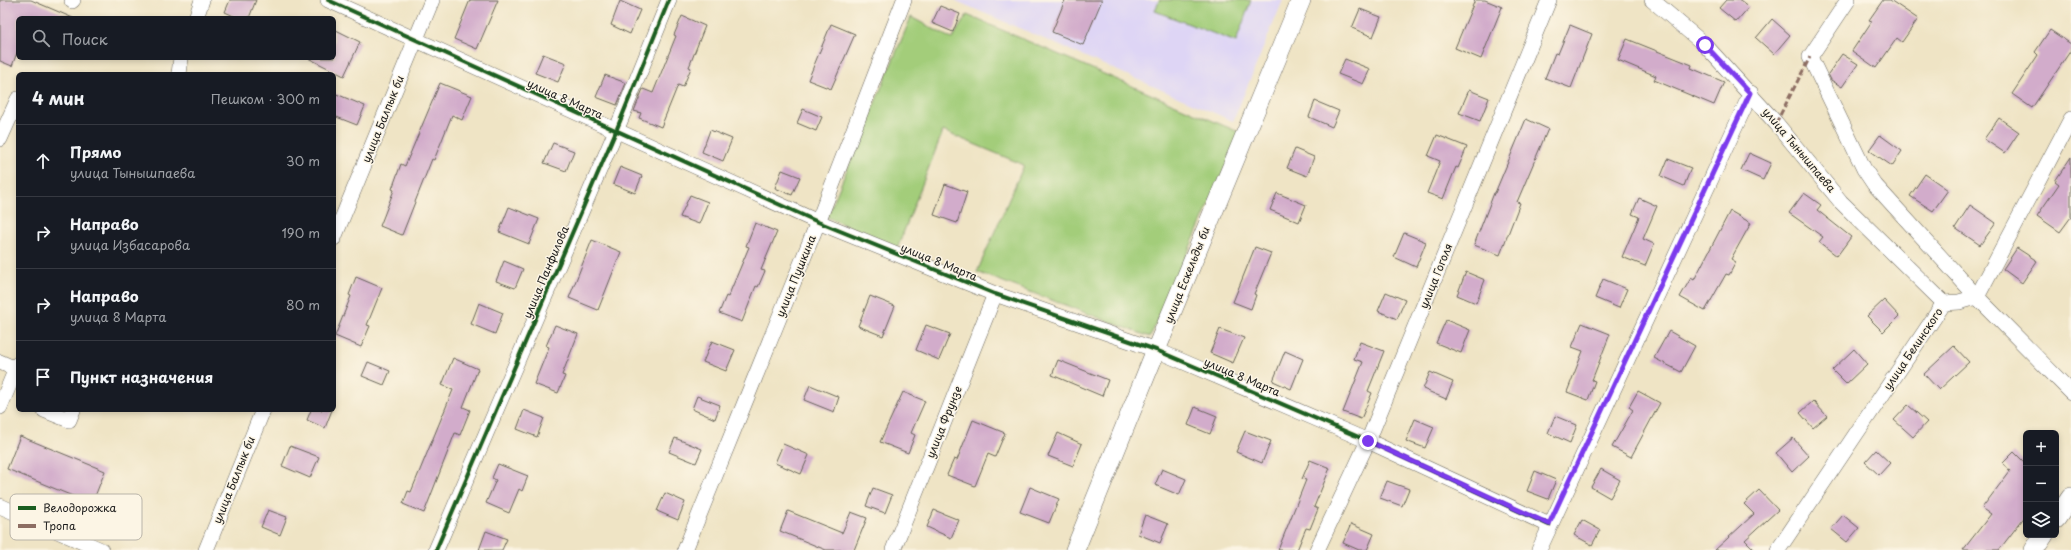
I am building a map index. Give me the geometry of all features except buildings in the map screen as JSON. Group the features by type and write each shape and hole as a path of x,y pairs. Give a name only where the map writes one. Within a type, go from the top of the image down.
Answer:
{"street":[{"path":"197,16 202,0"},
{"name":"улица 8 Марта","path":"328,0 415,41 818,222 995,294 1156,350 1368,441 1549,524"},
{"name":"улица Балпык би","path":"336,233 432,0"},
{"name":"улица Панфилова","path":"436,550 616,132 669,0"},
{"name":"улица Пушкина","path":"685,550 818,222 904,0"},
{"name":"улица Ескельды би","path":"1075,550 1301,0"},
{"name":"улица Гоголя","path":"1317,550 1368,441 1549,0"},
{"name":"улица Тынышпаева","path":"1652,0 1705,45 1750,93 1841,202 1944,303"},
{"path":"1848,0 1810,57 1864,169 1874,184 1977,297 2071,392"},
{"path":"179,72 181,60"},
{"path":"1539,550 1549,524 1750,93"},
{"path":"0,139 16,103"},
{"path":"1977,297 2071,119"},
{"name":"улица Фрунзе","path":"893,550 995,294"},
{"name":"улица Белинского","path":"1778,550 1795,521 1944,303 1959,302 1977,297"},
{"path":"0,362 16,367"},
{"path":"8,400 16,371"},
{"path":"49,412 69,420 72,412"},
{"name":"улица Балпык би","path":"206,550 262,412"},
{"path":"2059,515 2071,497"},
{"path":"0,506 10,510"},
{"path":"2034,550 2042,538"},
{"path":"78,540 101,550"}],"shaded area":[{"path":"954,0 1283,0 1233,121"}],"green space":[{"path":"1159,0 1251,0 1236,42 1155,11"},
{"path":"967,15 1241,133 1150,337 977,272 1024,165 943,131 897,249 827,217 911,17 952,39"}],"marked path":[{"path":"1776,123 1810,57"}],"cycle path":[{"path":"328,0 818,222 995,294 1156,350 1368,441 1549,525"},
{"path":"436,550 616,131 669,0"}],"route":[{"path":"1368,441 1549,524 1750,93 1705,45"}]}
